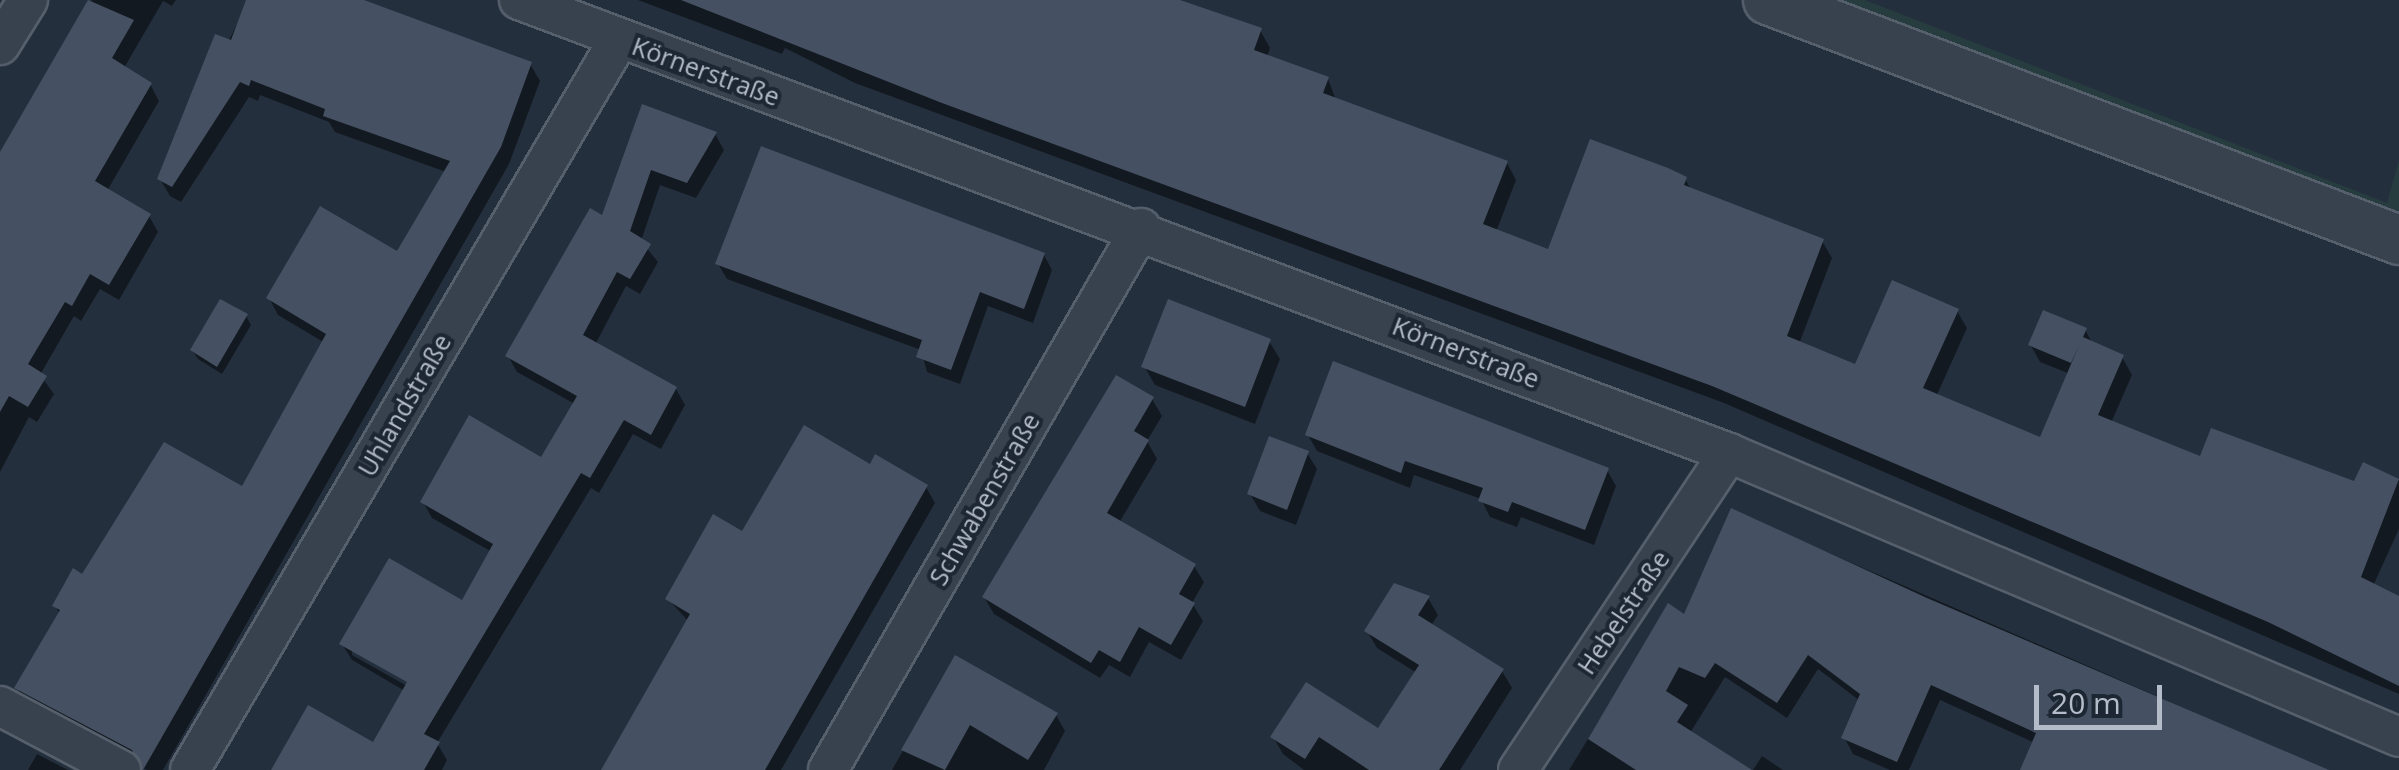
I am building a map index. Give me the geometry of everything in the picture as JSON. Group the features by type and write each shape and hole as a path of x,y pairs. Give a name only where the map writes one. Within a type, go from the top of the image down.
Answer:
{"street":[{"path":"0,45 28,0"},
{"name":"Körnerstraße","path":"519,0 1141,228 1729,453 2399,737"},
{"path":"1768,0 2399,240"},
{"name":"Uhlandstraße","path":"190,770 618,39"},
{"name":"Schwabenstraße","path":"828,770 1141,228"},
{"name":"Hebelstraße","path":"1518,770 1729,453"},
{"path":"0,706 121,770"}],"green space":[{"path":"1833,0 1865,0 2387,203 2399,160 2399,218"}],"building":[{"path":"88,0 134,20 112,58 152,83 95,181 151,214 109,285 90,274 72,306 65,302 28,364 47,376 28,407 9,396 0,412 0,152"},
{"path":"246,0 364,0 532,62 501,147 143,770 132,750 14,688 60,610 52,606 73,568 82,574 164,442 242,486 326,334 266,298 320,206 397,251 450,161 323,116 325,109 251,80 249,86 240,82 172,187 157,179 215,34 231,40"},
{"path":"681,0 1180,0 1262,28 1254,50 1329,77 1323,93 1508,161 1483,224 1548,249 1590,139 1687,177 1684,185 1824,239 1787,336 1855,364 1892,280 1959,309 1923,388 2040,437 2080,343 2071,363 2028,345 2043,310 2087,328 2083,337 2124,355 2098,415 2200,456 2211,428 2354,481 2363,462 2399,479 2361,577 2399,596 2399,686 2268,622 1712,386 942,103"},
{"path":"642,104 717,132 687,183 651,170 630,231 651,244 630,279 617,272 583,335 677,387 651,435 624,420 590,478 581,473 424,734 440,742 424,770 271,770 308,705 373,742 407,682 339,644 389,558 462,600 493,544 420,502 469,415 541,457 577,396 505,356 590,208 602,215"},
{"path":"761,146 1045,253 1024,309 980,292 951,370 916,357 922,340 715,264"},
{"path":"220,299 248,314 217,367 190,350"},
{"path":"1168,299 1271,339 1245,407 1141,367"},
{"path":"1333,361 1609,468 1585,530 1512,502 1508,512 1478,501 1483,488 1405,461 1401,473 1305,435"},
{"path":"1116,375 1154,397 1134,431 1149,440 1107,513 1196,564 1179,594 1195,603 1171,645 1139,627 1120,662 1099,650 1091,663 982,597"},
{"path":"804,425 870,464 875,454 928,485 765,770 601,770 690,614 665,599 713,514 742,531"},
{"path":"1269,436 1309,451 1287,510 1247,494"},
{"path":"1731,508 1927,598 2329,770 2020,770 2036,733 1931,685 1897,762 1841,738 1860,694 1808,655 1777,703 1715,663 1705,678 1679,667 1666,691 1688,705 1677,722 1752,770 1636,770 1588,739 1668,603 1684,614"},
{"path":"1394,583 1430,596 1418,615 1504,669 1439,770 1369,770 1319,737 1305,759 1270,737 1306,682 1378,728 1419,665 1364,631"},
{"path":"955,655 1058,713 1028,760 970,725 945,770 901,750"}]}
